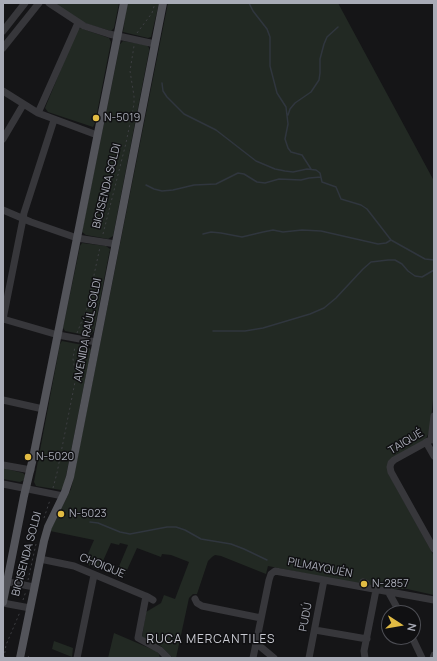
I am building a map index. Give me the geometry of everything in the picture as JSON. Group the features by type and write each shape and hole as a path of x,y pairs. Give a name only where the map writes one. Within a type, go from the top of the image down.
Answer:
{"main road":[{"path":"3,602 5,581 31,470 124,3"},
{"name":"AVENIDA RAÚL SOLDI","path":"20,658 26,608 31,586 48,527 63,496 70,477 163,3"}],"street":[{"path":"3,31 25,3"},
{"path":"3,48 39,3"},
{"path":"49,3 88,28 155,44"},
{"path":"38,113 78,23"},
{"path":"3,91 38,113 98,135"},
{"path":"3,139 23,104"},
{"path":"54,120 23,219 3,319 58,335 96,342"},
{"path":"3,210 23,219 77,238 116,244"},
{"path":"3,400 43,409"},
{"path":"434,416 430,440 434,456"},
{"name":"TAIQUÉ","path":"430,440 394,460 391,465 391,472 434,548"},
{"path":"3,465 31,470"},
{"path":"3,484 63,496"},
{"name":"CHOIQUE","path":"40,559 72,565 153,600"},
{"name":"PILMAYQUÉN","path":"262,618 269,580 273,572 281,572 389,593 434,600"},
{"path":"77,658 94,575"},
{"name":"PUDÚ","path":"309,658 324,580"},
{"path":"5,581 31,586"},
{"path":"365,658 364,651 376,590"},
{"path":"389,593 396,605"},
{"path":"146,596 138,638 160,650 168,658"},
{"path":"195,599 197,603 202,606 262,618 253,658"},
{"path":"3,602 26,608"},
{"path":"315,630 367,639"},
{"path":"256,643 274,658"},
{"path":"416,645 422,658"}],"path":[{"path":"136,36 139,29 152,13 154,3"},
{"name":"BICISENDA SOLDI","path":"102,238 126,143 134,104 130,76 135,43"},
{"name":"BICISENDA SOLDI","path":"77,334 88,304 101,245"},
{"path":"53,488 76,377 73,356 75,343"},
{"name":"BICISENDA SOLDI","path":"44,519 51,498"},
{"name":"BICISENDA SOLDI","path":"4,658 6,645 26,608 38,539"},
{"path":"28,658 29,654"}],"shaded area":[{"path":"53,3 119,3 114,28 111,31 81,22"},
{"path":"127,3 159,3 151,37 148,38 123,32"},
{"path":"168,3 338,3 434,181 434,390 430,430 426,439 392,459 388,473 434,556 434,595 407,589 387,589 363,585 268,566 266,574 215,555 208,561 197,594 193,594 189,598 176,658 173,658 161,646 142,637 146,612 161,603 164,595 175,599 189,562 171,555 162,554 161,557 137,548 123,579 115,576 128,545 111,543 99,570 84,563 94,540 50,531 71,489"},
{"path":"80,28 109,38 111,42 93,127 48,112 45,108 77,30"},
{"path":"123,41 147,45 149,51 113,236 108,239 86,235 82,232 120,44"},
{"path":"82,243 106,246 110,249 94,331 90,336 65,331 63,328 80,246"},
{"path":"62,341 88,346 91,350 64,486 61,490 36,486 34,482 60,344"},
{"path":"3,468 23,473 25,475 24,480 20,482 3,479"},
{"path":"114,633 156,651 160,658 108,658"},
{"path":"54,641 73,648 72,657 52,649"}],"waterway":[{"path":"249,3 253,11 267,29 270,37 270,66 277,93 286,107 288,124 285,139 288,148 291,152 302,155 311,169"},
{"path":"288,115 290,109 295,103 311,92 319,80 320,59 324,44 327,37 338,27"},
{"path":"162,83 163,91 167,97 184,114 216,130 256,161 275,169 285,171 293,172 307,169 316,170 320,173 322,182 336,187 341,199 361,205 367,209 391,240 425,259 434,260"},
{"path":"146,185 162,191 173,190 194,185 216,184 238,173 244,174 257,182 265,183 279,179 301,180 321,177"},
{"path":"203,234 211,232 242,237 273,230 283,232 302,230 321,231 378,244 386,243 391,240"},
{"path":"213,331 245,331 263,328 310,314 324,308 336,298 371,262 395,260 402,264 415,276 422,277 434,270"},
{"path":"90,522 98,523 120,532 130,534 167,527 176,527 201,539 231,544 267,560"}],"place":[{"name":"N-5019","path":"96,118"},
{"name":"N-5020","path":"28,457"},
{"name":"N-5023","path":"61,514"},
{"name":"N-2857","path":"364,584"}],"district":[{"name":"RUCA MERCANTILES","path":"211,640"}]}
